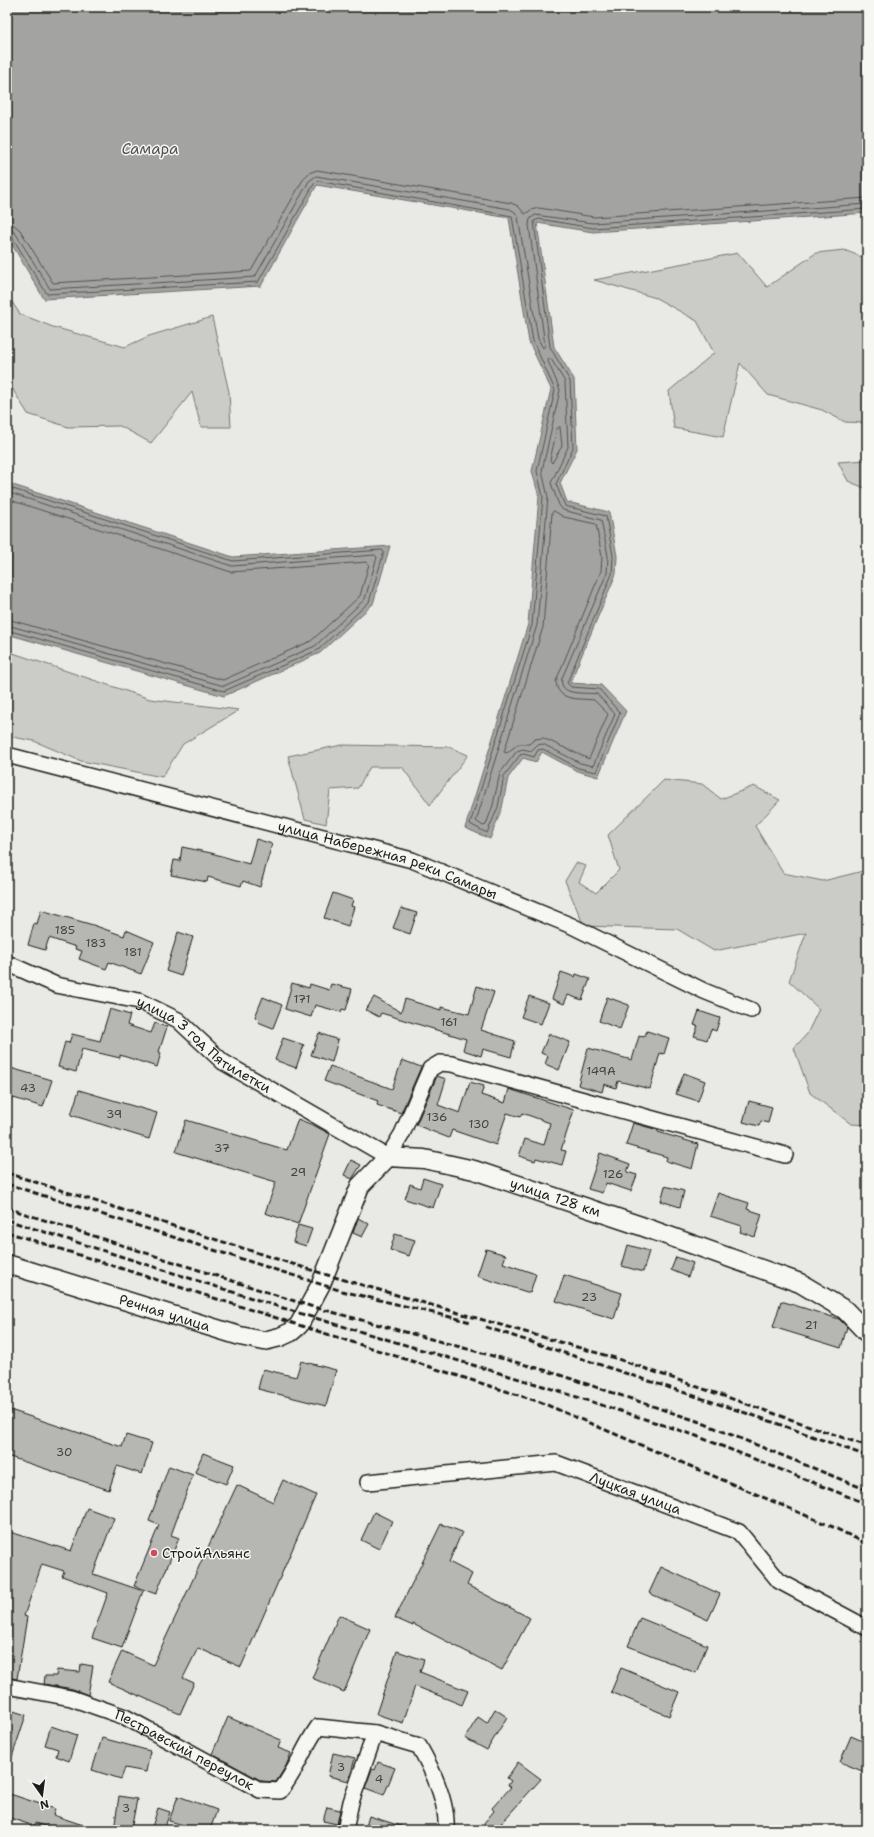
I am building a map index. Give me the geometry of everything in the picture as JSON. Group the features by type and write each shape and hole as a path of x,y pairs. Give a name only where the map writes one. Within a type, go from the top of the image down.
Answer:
{"street":[{"name":"улица Набережная реки Самары","path":"7,755 412,860 572,926 704,991 751,1010"},
{"name":"улица 3 год Пятилетки","path":"7,963 56,985 139,1001 178,1020 223,1062 388,1157"},
{"path":"388,1157 402,1134 430,1069 440,1063 452,1064 785,1155"},
{"name":"Речная улица","path":"7,1264 240,1336 264,1341 280,1337 291,1332 299,1325 321,1284 360,1186 388,1157"},
{"name":"улица 128 км","path":"388,1157 424,1159 474,1170 641,1226 800,1283 845,1310 867,1333"},
{"name":"Луцкая улица","path":"368,1482 556,1463 738,1532 779,1581 867,1628"},
{"name":"Пестравский переулок","path":"7,1686 72,1698 125,1717 260,1790 280,1792 291,1778 311,1737 318,1727 375,1732"},
{"path":"345,1830 351,1802 375,1732 419,1746 432,1771 447,1820 446,1830"}],"shaded area":[{"path":"844,250 867,259 867,423 845,422 822,410 768,395 740,363 723,437 674,428 669,391 714,353 697,321 656,298 594,280 738,253 767,287 816,253"},
{"path":"7,295 20,314 53,327 125,347 149,336 212,317 229,392 231,427 201,427 192,392 151,443 120,426 68,427 28,414 7,380"},
{"path":"867,460 867,489 848,481 838,462"},
{"path":"7,651 150,699 239,710 183,744 162,777 81,761 34,741 7,736"},
{"path":"342,745 449,747 468,755 430,805 402,767 370,767 358,788 330,790 326,824 305,819 288,756"},
{"path":"664,780 702,784 721,799 754,786 780,800 755,826 783,873 823,881 867,870 867,1125 851,1124 810,1093 794,1048 807,1034 819,1009 789,981 806,933 714,951 677,929 584,926 565,881 576,863 586,866 579,882 596,893 619,870 608,835"}],"water":[{"name":"Самара","path":"7,7 867,7 867,213 593,232 537,223 554,347 574,379 577,449 560,483 567,502 609,512 617,556 616,574 570,683 601,685 626,711 598,777 577,771 542,752 536,762 523,758 508,778 502,808 490,839 465,828 528,624 539,497 532,471 551,389 529,342 509,218 317,185 261,286 44,299 7,236"},
{"path":"7,483 233,557 390,546 373,604 320,653 224,696 7,634"}],"building":[{"path":"256,839 272,844 260,887 243,881 241,886 208,877 207,882 171,875 174,860 180,861 182,847 211,853 249,864"},
{"path":"333,893 353,900 351,906 354,907 348,926 324,918"},
{"path":"401,908 417,913 410,934 393,928"},
{"path":"41,910 93,925 124,936 126,930 154,942 141,974 109,962 106,969 79,959 82,951 75,949 76,947 49,938 45,950 28,945 34,923 37,924"},
{"path":"178,932 193,937 181,976 166,971"},
{"path":"561,972 575,977 576,974 590,979 582,1000 568,995 564,1004 552,999"},
{"path":"292,983 309,988 310,984 329,990 331,984 352,989 346,1010 342,1009 341,1012 315,1005 311,1017 285,1009"},
{"path":"477,986 494,992 481,1030 515,1041 511,1057 483,1049 481,1056 463,1050 466,1039 381,1013 379,1017 366,1010 374,997 401,1012 405,999 441,1010 441,1007 469,1014"},
{"path":"529,996 549,1003 541,1024 521,1017"},
{"path":"263,997 282,1005 273,1028 258,1022 259,1019 255,1017"},
{"path":"607,997 629,1005 620,1029 599,1021"},
{"path":"110,1009 130,1015 127,1025 151,1033 155,1023 167,1027 159,1052 161,1053 157,1067 120,1055 120,1058 82,1049 76,1072 58,1067 65,1042 69,1043 72,1034 100,1041"},
{"path":"699,1011 720,1018 716,1031 711,1029 707,1040 694,1036 698,1026 694,1025"},
{"path":"647,1031 669,1038 664,1054 660,1053 650,1089 618,1081 616,1088 604,1084 602,1092 578,1085 588,1048 632,1060 639,1036 644,1037"},
{"path":"319,1033 338,1040 332,1062 311,1055"},
{"path":"549,1034 570,1042 559,1070 545,1064 548,1056 541,1053"},
{"path":"283,1038 304,1045 296,1068 275,1060"},
{"path":"402,1060 421,1067 401,1113 377,1105 378,1101 324,1081 330,1066 392,1089"},
{"path":"7,1067 52,1080 43,1107 7,1096"},
{"path":"684,1073 705,1081 698,1101 676,1094"},
{"path":"437,1076 446,1079 438,1105 460,1113 470,1082 484,1086 481,1095 505,1103 509,1089 574,1110 561,1150 566,1151 562,1165 536,1158 535,1161 519,1156 525,1139 544,1145 550,1123 522,1113 520,1117 507,1113 496,1145 452,1130 449,1138 416,1125"},
{"path":"79,1090 157,1113 149,1139 71,1115"},
{"path":"749,1101 772,1107 768,1123 761,1121 759,1126 743,1122"},
{"path":"298,1119 330,1134 298,1224 265,1213 276,1182 176,1152 186,1120 287,1150"},
{"path":"633,1123 698,1144 692,1169 666,1161 667,1157 626,1145"},
{"path":"600,1153 630,1164 627,1172 637,1175 631,1191 606,1183 602,1193 588,1189"},
{"path":"351,1160 361,1165 352,1179 344,1175"},
{"path":"423,1178 441,1184 433,1208 405,1199 410,1184 420,1188"},
{"path":"665,1186 684,1191 680,1207 661,1201"},
{"path":"718,1193 749,1203 747,1209 762,1214 755,1237 740,1232 742,1226 710,1216"},
{"path":"358,1218 369,1224 362,1237 353,1233"},
{"path":"298,1225 312,1229 306,1246 293,1242"},
{"path":"395,1234 415,1240 409,1256 390,1250"},
{"path":"628,1245 649,1251 643,1272 622,1266"},
{"path":"486,1249 506,1255 503,1263 536,1274 530,1293 477,1276"},
{"path":"676,1257 693,1263 688,1277 671,1270"},
{"path":"564,1275 622,1293 614,1319 556,1301"},
{"path":"781,1301 839,1319 847,1327 841,1348 773,1327"},
{"path":"301,1361 336,1370 326,1406 258,1389 263,1369 296,1377"},
{"path":"7,1409 122,1447 126,1435 152,1443 142,1474 117,1466 109,1490 7,1456"},
{"path":"203,1453 234,1465 226,1484 195,1472"},
{"path":"169,1466 193,1475 171,1535 179,1538 156,1594 134,1586 159,1525 149,1521"},
{"path":"283,1480 316,1495 241,1667 198,1648 183,1678 194,1683 180,1714 108,1682 122,1651 153,1665 237,1485 273,1502"},
{"path":"87,1508 114,1518 93,1574 143,1591 122,1648 92,1638 108,1593 62,1576 64,1571 42,1564 24,1616 27,1617 17,1679 7,1677 7,1531 71,1551"},
{"path":"374,1512 392,1521 379,1549 361,1540"},
{"path":"441,1524 462,1532 449,1562 472,1574 467,1585 530,1618 502,1670 413,1624 413,1626 395,1618"},
{"path":"661,1567 720,1594 708,1620 649,1593"},
{"path":"339,1615 370,1629 344,1692 312,1678"},
{"path":"640,1618 707,1645 696,1673 628,1646"},
{"path":"397,1651 424,1660 420,1672 468,1691 462,1705 415,1686 403,1723 376,1714"},
{"path":"81,1664 93,1666 88,1695 73,1689 44,1684 45,1676 56,1676 57,1670 80,1672"},
{"path":"621,1668 679,1692 669,1716 611,1692"},
{"path":"7,1709 26,1715 9,1766 7,1766"},
{"path":"495,1709 507,1717 487,1750 465,1738 478,1717 487,1723"},
{"path":"228,1717 281,1740 278,1748 291,1753 286,1766 276,1782 262,1781 212,1754"},
{"path":"51,1726 77,1735 69,1761 56,1756 58,1749 45,1745"},
{"path":"851,1736 867,1743 867,1773 840,1762"},
{"path":"102,1738 150,1751 146,1772 125,1768 121,1779 92,1770"},
{"path":"333,1753 355,1758 349,1781 328,1776"},
{"path":"378,1762 395,1768 384,1795 365,1788 372,1769 375,1770"},
{"path":"518,1762 541,1779 495,1830 478,1830 494,1811 492,1808 511,1787 508,1785 511,1781 507,1778"},
{"path":"7,1793 55,1809 53,1815 92,1828 92,1830 57,1830 35,1823 34,1826 7,1817"},
{"path":"119,1796 137,1799 131,1830 114,1830"},
{"path":"178,1796 217,1810 210,1830 202,1830 169,1821"},
{"path":"327,1807 340,1810 337,1824 323,1821"},
{"path":"158,1808 170,1812 164,1830 152,1827"},
{"path":"369,1816 404,1827 404,1830 365,1830"}],"railway":[{"path":"7,1173 324,1274 615,1358 867,1446"},
{"path":"7,1184 342,1291 471,1322"},
{"path":"7,1208 310,1306 548,1371 700,1422 867,1490"},
{"path":"7,1220 305,1315 543,1386 694,1435 867,1504"},
{"path":"7,1232 540,1402 833,1527 867,1544"},
{"path":"486,1327 773,1422 867,1456"}],"place":[{"name":"СтройАльянс","path":"154,1553"}]}
